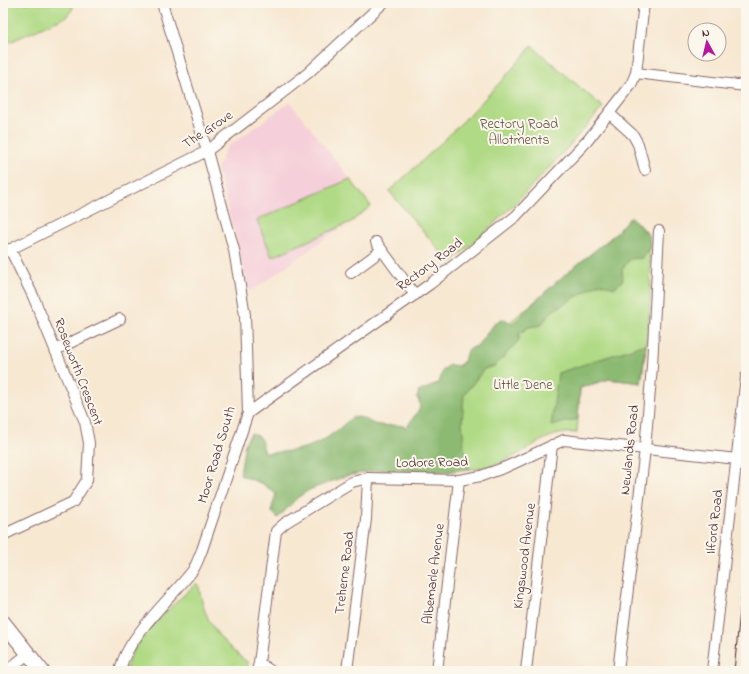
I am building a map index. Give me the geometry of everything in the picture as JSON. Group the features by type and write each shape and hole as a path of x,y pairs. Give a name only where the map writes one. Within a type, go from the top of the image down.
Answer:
{"main road":[{"path":"3,622 42,671"}],"street":[{"name":"Moor Road South","path":"120,671 125,654 194,568 202,550 248,413 245,315 234,250 207,151 162,3"},
{"name":"The Grove","path":"7,251 207,151 308,73 383,3"},
{"name":"Rectory Road","path":"248,413 415,295 516,216 610,114 631,85 636,74 644,3"},
{"path":"636,74 746,86"},
{"path":"610,114 633,135 638,144 645,170"},
{"name":"Newlands Road","path":"618,671 644,449 652,366 659,230"},
{"path":"351,273 379,246 415,295"},
{"name":"Roseworth Crescent","path":"3,535 73,502 88,480 89,443 86,422 33,296 7,251"},
{"path":"55,350 120,319"},
{"name":"Ilford Road","path":"712,671 746,376"},
{"name":"Lodore Road","path":"258,667 276,531 285,523 352,482 368,478 459,480 506,467 564,440 737,459"},
{"name":"Kingswood Avenue","path":"526,671 552,445"},
{"name":"Treherne Road","path":"347,671 366,519 368,478"},
{"name":"Albemarle Avenue","path":"437,671 459,480"},
{"path":"6,671 28,654"},
{"path":"258,667 270,671"}],"shaded area":[{"path":"290,102 371,206 250,292 217,169 226,148"}],"green space":[{"path":"3,3 74,3 72,10 66,17 3,45"},
{"name":"Rectory Road Allotments","path":"532,46 603,107 530,188 491,227 450,263 389,191 427,157 463,121"},
{"path":"350,179 371,206 351,222 272,257 257,220"},
{"path":"631,217 649,236 650,247 642,258 630,259 622,269 623,280 614,288 600,283 552,311 541,325 529,327 519,334 519,340 495,366 484,369 464,395 462,422 464,447 470,468 447,472 378,470 346,476 309,490 297,498 278,518 271,511 276,494 263,484 240,475 245,443 251,433 260,437 265,453 292,451 313,445 332,435 352,417 365,419 379,425 398,425 407,427 420,408 418,392 439,383 443,370 449,365 460,366 464,362 466,353 469,349 477,346 496,322 505,319 513,325 548,289 612,237"},
{"name":"Little Dene","path":"633,219 646,231 649,250 651,288 641,383 609,379 580,388 577,433 558,434 549,437 509,459 490,466 476,469 455,470 444,436 416,397 441,380"},
{"path":"646,344 641,383 609,379 580,388 578,419 551,426 558,373"},
{"path":"196,583 199,587 205,612 215,631 229,647 248,663 247,671 125,671 130,658 145,634"}],"tram line":[{"path":"734,671 746,552"}]}
